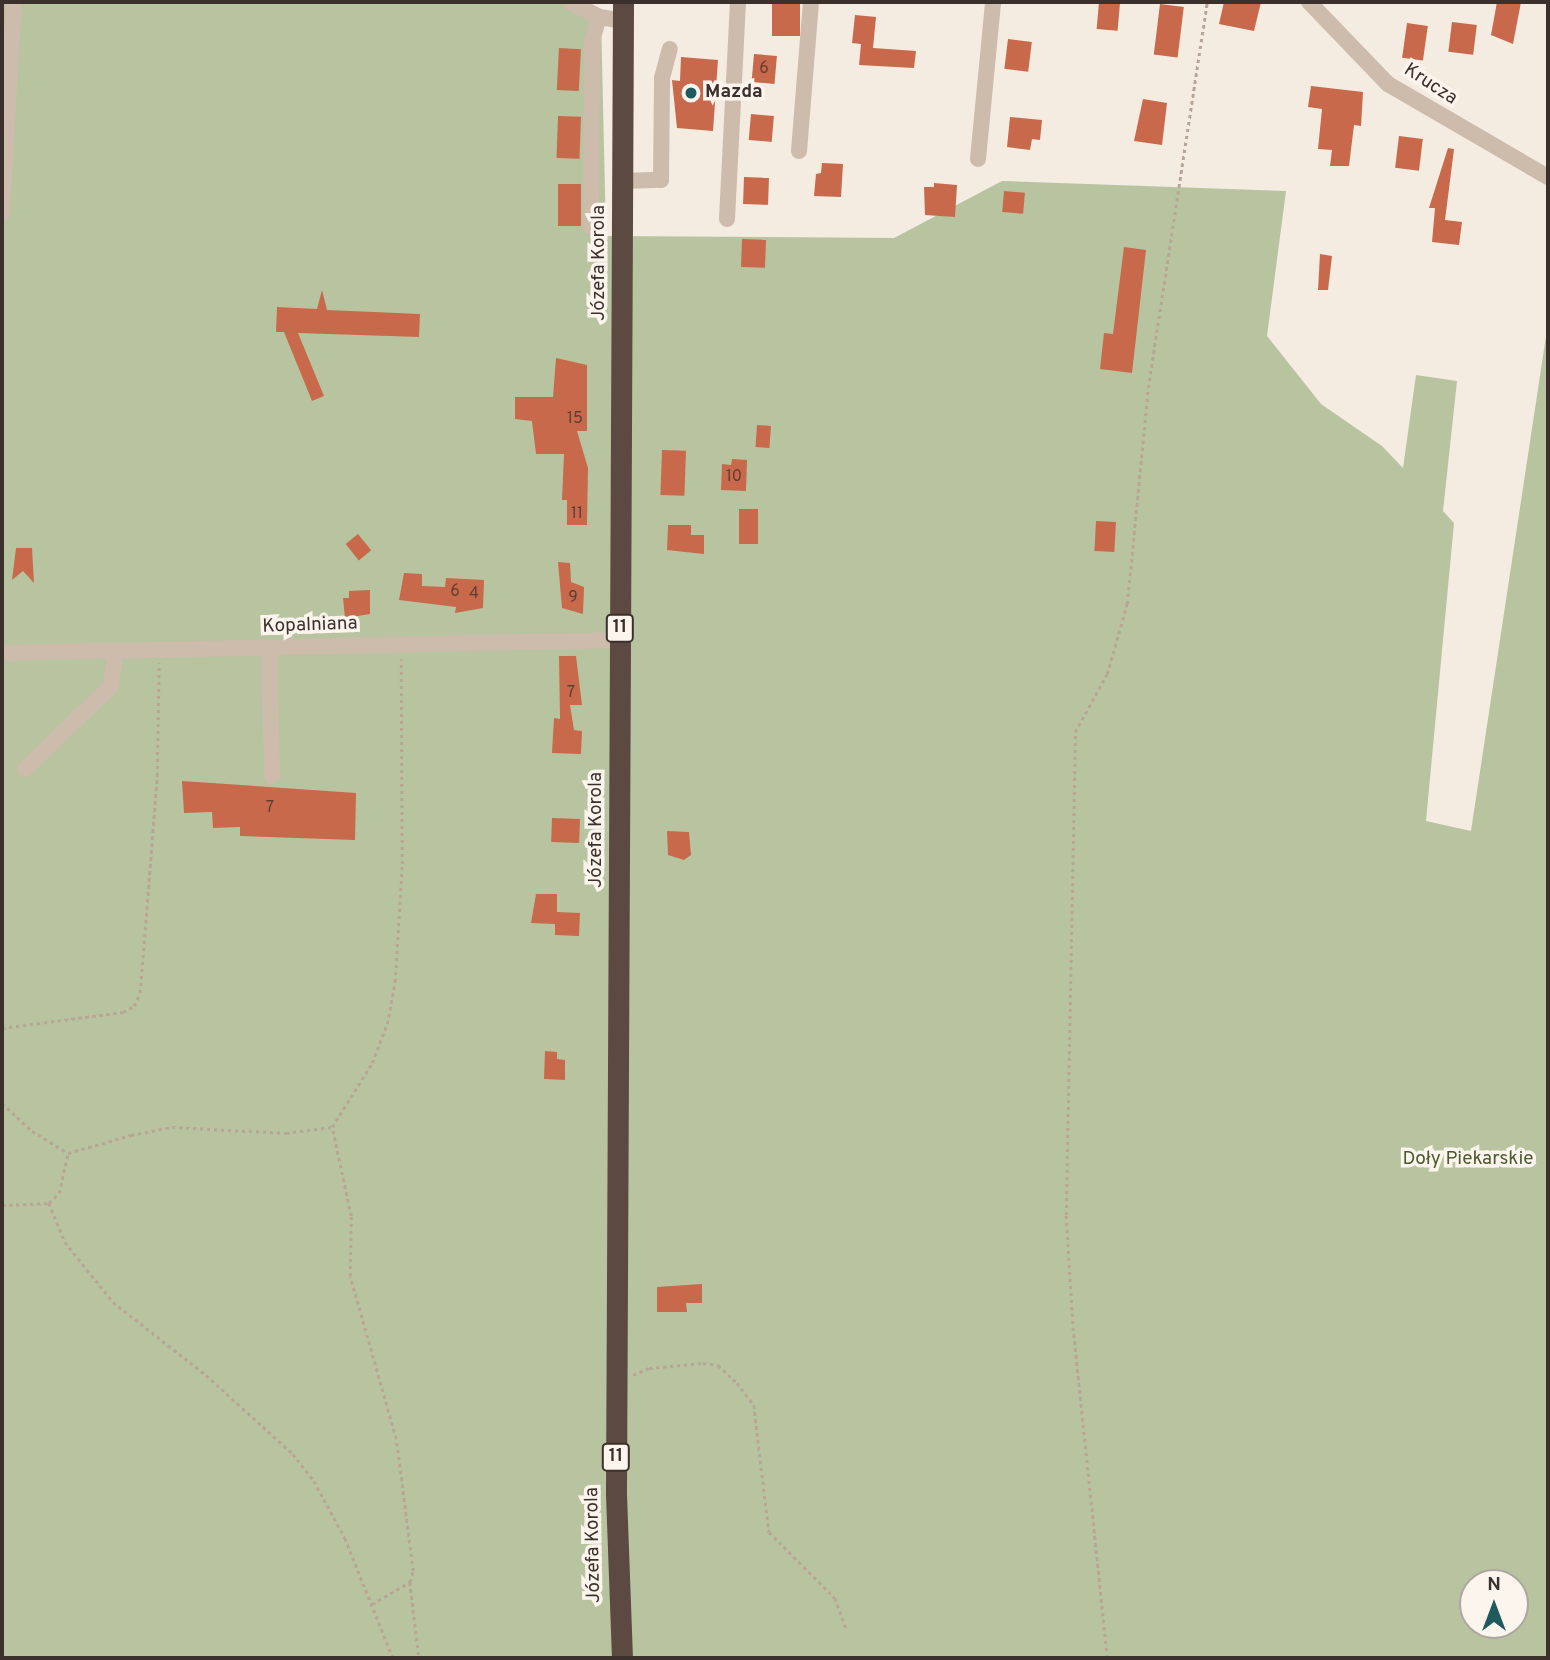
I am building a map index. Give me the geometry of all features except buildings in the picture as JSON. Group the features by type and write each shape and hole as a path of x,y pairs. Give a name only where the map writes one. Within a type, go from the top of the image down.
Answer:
{"highway":[{"name":"Józefa Korola","path":"622,1658 616,1384 623,11"}],"street":[{"path":"2,214 6,91 14,2"},
{"path":"570,2 598,17 623,11"},
{"path":"727,219 738,2"},
{"path":"799,151 811,2"},
{"path":"978,159 993,2"},
{"name":"Krucza","path":"1309,2 1396,90 1548,177"},
{"path":"591,227 592,41 598,17"},
{"path":"623,181 662,180 662,78 670,49"},
{"name":"Kopalniana","path":"2,653 620,640"},
{"path":"269,649 272,776"},
{"path":"25,769 111,686 116,652"}],"path":[{"path":"1107,1658 1073,1331 1066,1215 1074,733 1107,674 1127,604 1148,388 1207,2"},
{"path":"401,644 402,864 395,982 387,1024 372,1063 332,1127 351,1216 350,1276 401,1462 419,1658"},
{"path":"2,1028 122,1012 134,1006 140,993 157,776 159,650"},
{"path":"2,1103 32,1131 68,1153 172,1127 286,1133 332,1127"},
{"path":"2,1205 49,1203 60,1193 68,1153"},
{"path":"49,1203 65,1242 113,1302 206,1375 293,1454 345,1538 393,1658"},
{"path":"616,1384 649,1368 703,1363 718,1365 737,1383 754,1405 769,1532 835,1598 846,1629"},
{"path":"372,1604 410,1582"}],"green space":[{"name":"Doły Piekarskie","path":"2,2 574,2 601,16 606,236 894,238 1002,181 1286,191 1267,336 1321,404 1382,446 1403,468 1416,375 1457,381 1443,511 1454,523 1426,821 1471,831 1548,323 1548,1658 2,1658"}],"place":[{"name":"Mazda","path":"691,93"}]}
